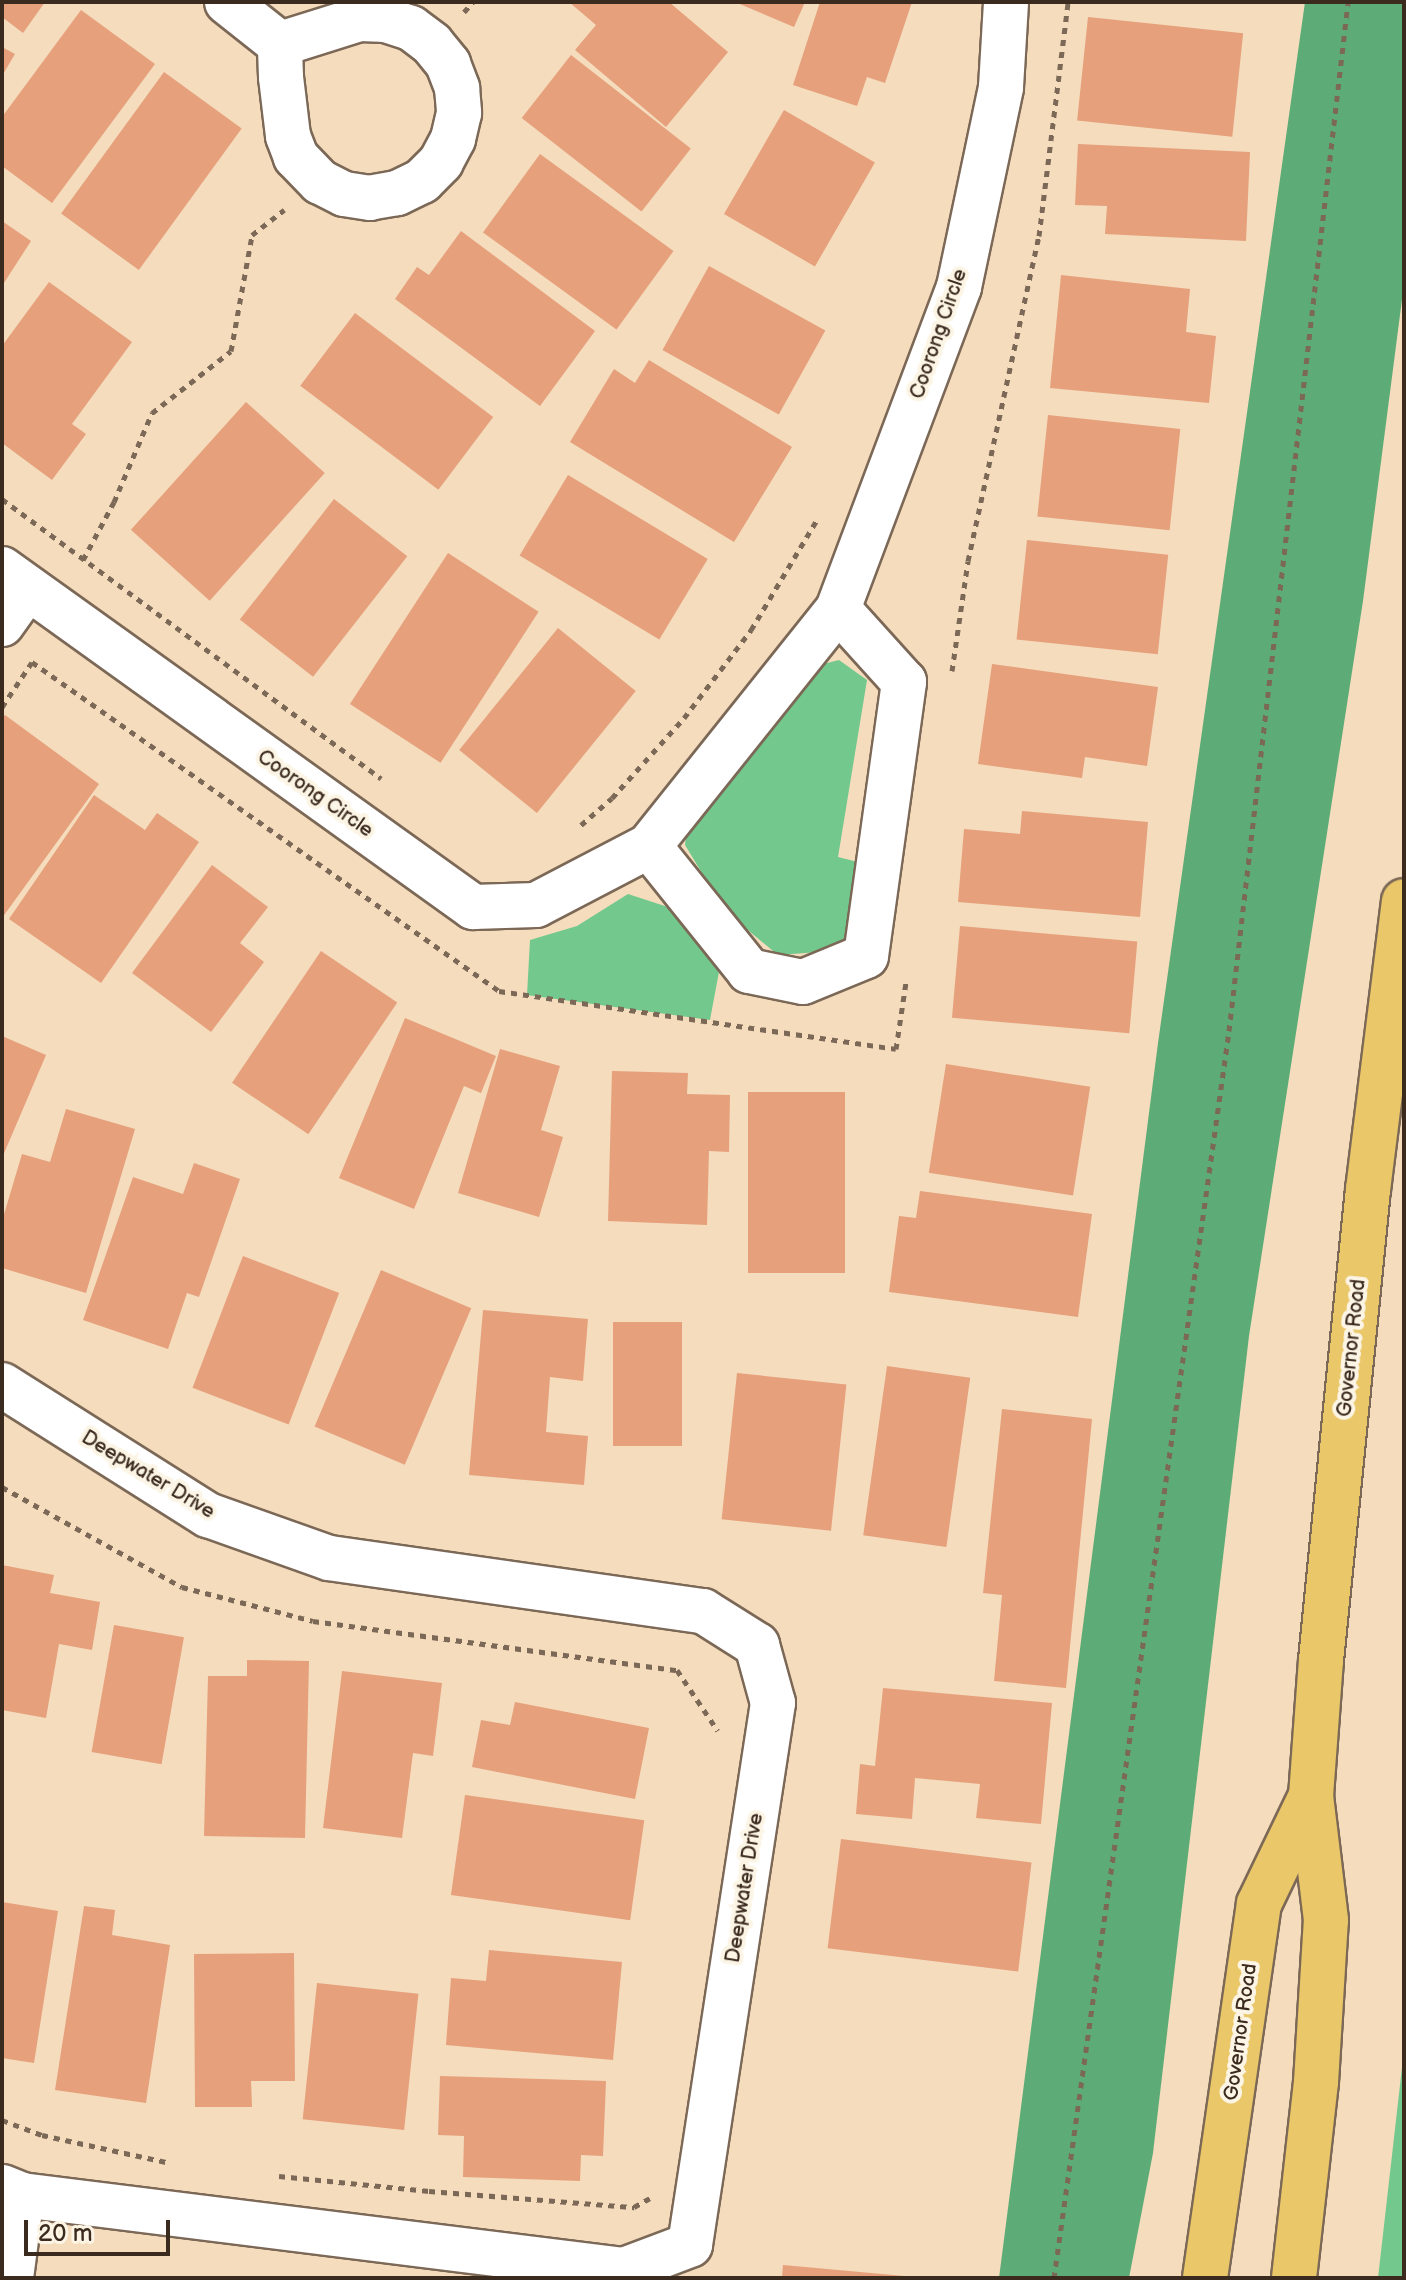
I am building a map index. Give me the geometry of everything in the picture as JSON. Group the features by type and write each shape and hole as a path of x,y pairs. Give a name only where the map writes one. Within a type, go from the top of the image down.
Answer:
{"main road":[{"name":"Governor Road","path":"1294,2278 1316,2082 1326,1920 1311,1796 1368,1190 1404,901"},
{"name":"Governor Road","path":"1205,2278 1259,1904 1311,1796"}],"street":[{"path":"227,2 280,44 288,136 296,157 320,182 344,194 370,198 397,193 422,181 441,162 453,139 459,113 457,88 448,64 432,44 411,28 386,20 360,19 280,44"},
{"name":"Coorong Circle","path":"28,589 473,907 536,905 649,846 838,609 959,287 1001,87 1006,2"},
{"path":"2,624 28,589"},
{"path":"649,846 749,971 803,982 866,956 904,682 838,609"},
{"name":"Deepwater Drive","path":"2,1385 208,1515 329,1558 703,1611 757,1645 773,1703 690,2245 624,2270 12,2191"},
{"path":"11,2278 12,2191"}],"path":[{"path":"1054,2278 1229,1031 1348,2"},
{"path":"28,589 83,559 114,502 152,413 231,351 252,235 320,182"},
{"path":"2,499 385,781"},
{"path":"576,829 612,798 684,718 751,630 821,513"},
{"path":"2,1487 182,1587 313,1621 677,1670 719,1727 716,1743"},
{"path":"2,2120 42,2135 181,2165"},
{"path":"274,2175 634,2207 655,2195"}],"green space":[{"path":"1305,2 1404,2 1404,284 1363,601 1249,1336 1153,2153 1129,2278 999,2278 1158,1043"},
{"path":"839,660 867,680 838,857 862,863 855,929 833,951 778,955 725,911 685,845 688,818 804,669"},
{"path":"628,894 674,909 721,961 710,1020 527,995 530,940 577,926"},
{"path":"1404,2050 1404,2278 1378,2278"}],"building":[{"path":"2,2 45,2 23,33 2,17"},
{"path":"569,2 669,2 728,52 666,127 575,50 596,25"},
{"path":"735,2 805,2 794,27"},
{"path":"820,2 912,2 885,83 867,77 857,106 793,85"},
{"path":"81,10 155,64 52,203 2,166 2,117"},
{"path":"1088,17 1243,33 1232,137 1077,120"},
{"path":"2,47 15,54 2,76"},
{"path":"571,55 691,149 642,212 522,118"},
{"path":"164,72 242,128 139,270 61,214"},
{"path":"784,110 875,162 815,266 724,214"},
{"path":"1078,144 1250,152 1246,241 1105,234 1107,206 1075,205"},
{"path":"540,154 673,251 616,329 483,232"},
{"path":"2,221 31,241 2,286"},
{"path":"461,231 595,331 540,406 395,299 417,267 429,275"},
{"path":"709,266 825,330 779,414 662,350"},
{"path":"1061,275 1190,289 1186,332 1216,336 1209,403 1050,388"},
{"path":"49,282 132,342 72,424 86,434 52,480 2,443 2,346"},
{"path":"355,313 493,417 438,490 300,386"},
{"path":"649,360 792,447 734,542 570,442 614,369 635,383"},
{"path":"246,402 325,473 210,601 131,530"},
{"path":"1048,415 1180,429 1170,530 1037,516"},
{"path":"568,475 708,559 659,640 520,556"},
{"path":"334,499 407,556 313,677 240,620"},
{"path":"1027,540 1168,555 1158,654 1017,639"},
{"path":"448,553 539,612 441,763 350,704"},
{"path":"558,628 636,691 537,813 459,750"},
{"path":"992,664 1158,687 1147,766 1085,757 1082,778 978,764"},
{"path":"5,715 99,784 2,918 2,718"},
{"path":"94,795 145,830 157,813 199,842 101,983 9,919"},
{"path":"1022,811 1148,822 1140,917 958,902 964,829 1020,834"},
{"path":"212,865 268,907 240,943 264,962 211,1032 132,973"},
{"path":"960,926 1137,942 1129,1033 952,1018"},
{"path":"321,951 397,1002 308,1134 232,1083"},
{"path":"405,1018 496,1056 481,1093 464,1086 414,1209 339,1178"},
{"path":"2,1036 46,1055 2,1158"},
{"path":"500,1049 560,1066 541,1130 563,1137 539,1217 458,1193"},
{"path":"946,1064 1090,1087 1073,1195 929,1173"},
{"path":"612,1071 688,1073 687,1094 730,1095 729,1152 709,1151 707,1225 608,1221"},
{"path":"748,1092 845,1092 845,1273 748,1273"},
{"path":"66,1109 135,1129 86,1293 2,1268 2,1221 22,1154 50,1162"},
{"path":"194,1163 240,1179 199,1297 187,1293 168,1349 83,1320 133,1177 183,1194"},
{"path":"920,1191 1092,1214 1078,1317 889,1292 899,1216 916,1218"},
{"path":"243,1256 339,1293 289,1425 192,1388"},
{"path":"381,1270 471,1308 405,1465 315,1426"},
{"path":"483,1310 588,1319 583,1381 550,1377 546,1432 588,1436 584,1485 469,1475"},
{"path":"613,1322 682,1322 682,1446 613,1446"},
{"path":"887,1366 970,1378 946,1547 863,1535"},
{"path":"737,1373 846,1384 831,1531 722,1519"},
{"path":"1002,1409 1092,1419 1066,1688 994,1681 1002,1595 983,1593"},
{"path":"2,1565 54,1575 50,1593 100,1602 92,1650 59,1644 46,1718 2,1710"},
{"path":"114,1625 184,1637 162,1764 92,1752"},
{"path":"247,1660 309,1661 305,1838 204,1836 208,1676 247,1676"},
{"path":"342,1671 442,1683 433,1756 413,1753 402,1838 323,1828"},
{"path":"883,1688 1052,1703 1041,1824 976,1818 980,1784 915,1778 912,1819 856,1814 860,1764 875,1766"},
{"path":"515,1702 649,1728 635,1799 472,1767 481,1720 510,1725"},
{"path":"465,1795 644,1820 630,1920 451,1895"},
{"path":"841,1839 1032,1862 1018,1972 828,1948"},
{"path":"2,1902 58,1911 34,2063 2,2058"},
{"path":"84,1906 115,1910 112,1935 170,1945 146,2103 55,2090"},
{"path":"489,1950 622,1962 613,2060 446,2045 451,1978 486,1981"},
{"path":"294,1953 295,2081 251,2081 252,2107 195,2107 194,1954"},
{"path":"317,1983 418,1994 404,2130 303,2119"},
{"path":"440,2076 606,2081 603,2156 581,2155 580,2181 463,2177 464,2136 438,2135"},
{"path":"783,2265 904,2276 904,2278 782,2278"}]}
